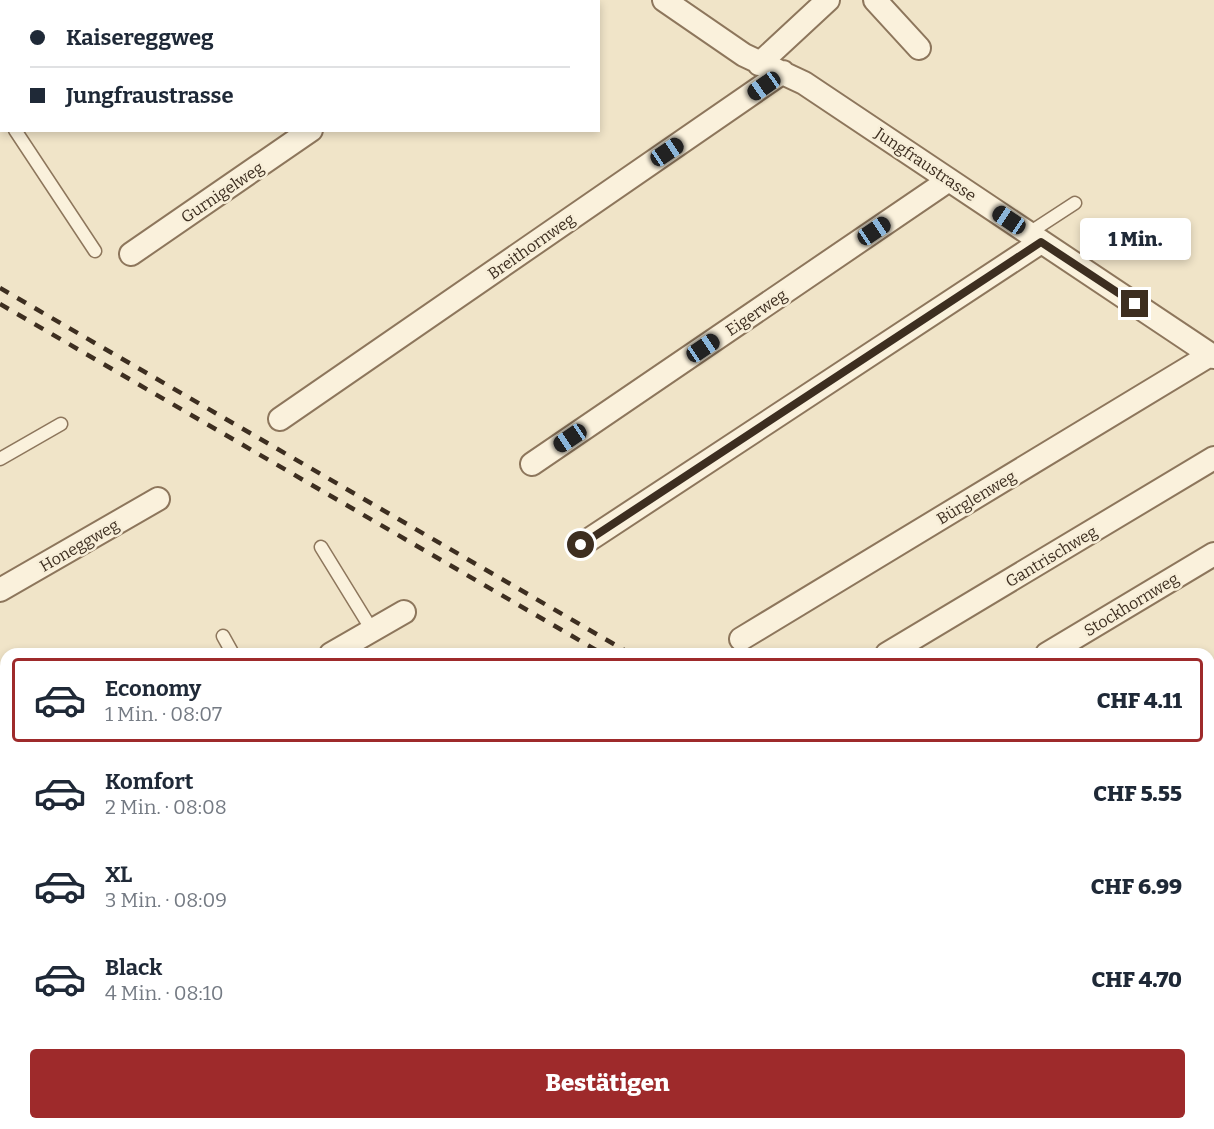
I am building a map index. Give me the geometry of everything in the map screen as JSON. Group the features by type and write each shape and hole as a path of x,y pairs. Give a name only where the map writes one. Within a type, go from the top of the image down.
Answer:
{"street":[{"name":"Jungfraustrasse","path":"664,0 759,64 783,72 804,83 1212,356"},
{"path":"759,64 828,0"},
{"path":"875,0 919,48"},
{"name":"Breithornweg","path":"280,419 783,72"},
{"name":"Gurnigelweg","path":"131,254 308,132"},
{"name":"Eigerweg","path":"532,464 950,180"},
{"path":"581,545 1035,238"},
{"name":"Bürglenweg","path":"741,639 1212,356"},
{"name":"Gantrischweg","path":"897,648 1214,458"},
{"name":"Honeggweg","path":"0,590 158,499"},
{"name":"Stockhornweg","path":"1057,648 1214,554"},
{"path":"341,648 404,612"}],"lane":[{"path":"16,132 95,251"},
{"path":"1035,238 1075,203"},
{"path":"0,459 61,424"},
{"path":"321,547 372,630"},
{"path":"223,636 230,648"}],"railway":[{"path":"0,288 621,648"},
{"path":"0,304 593,648"}],"route":[{"path":"581,545 1041,242 1135,304"}]}
